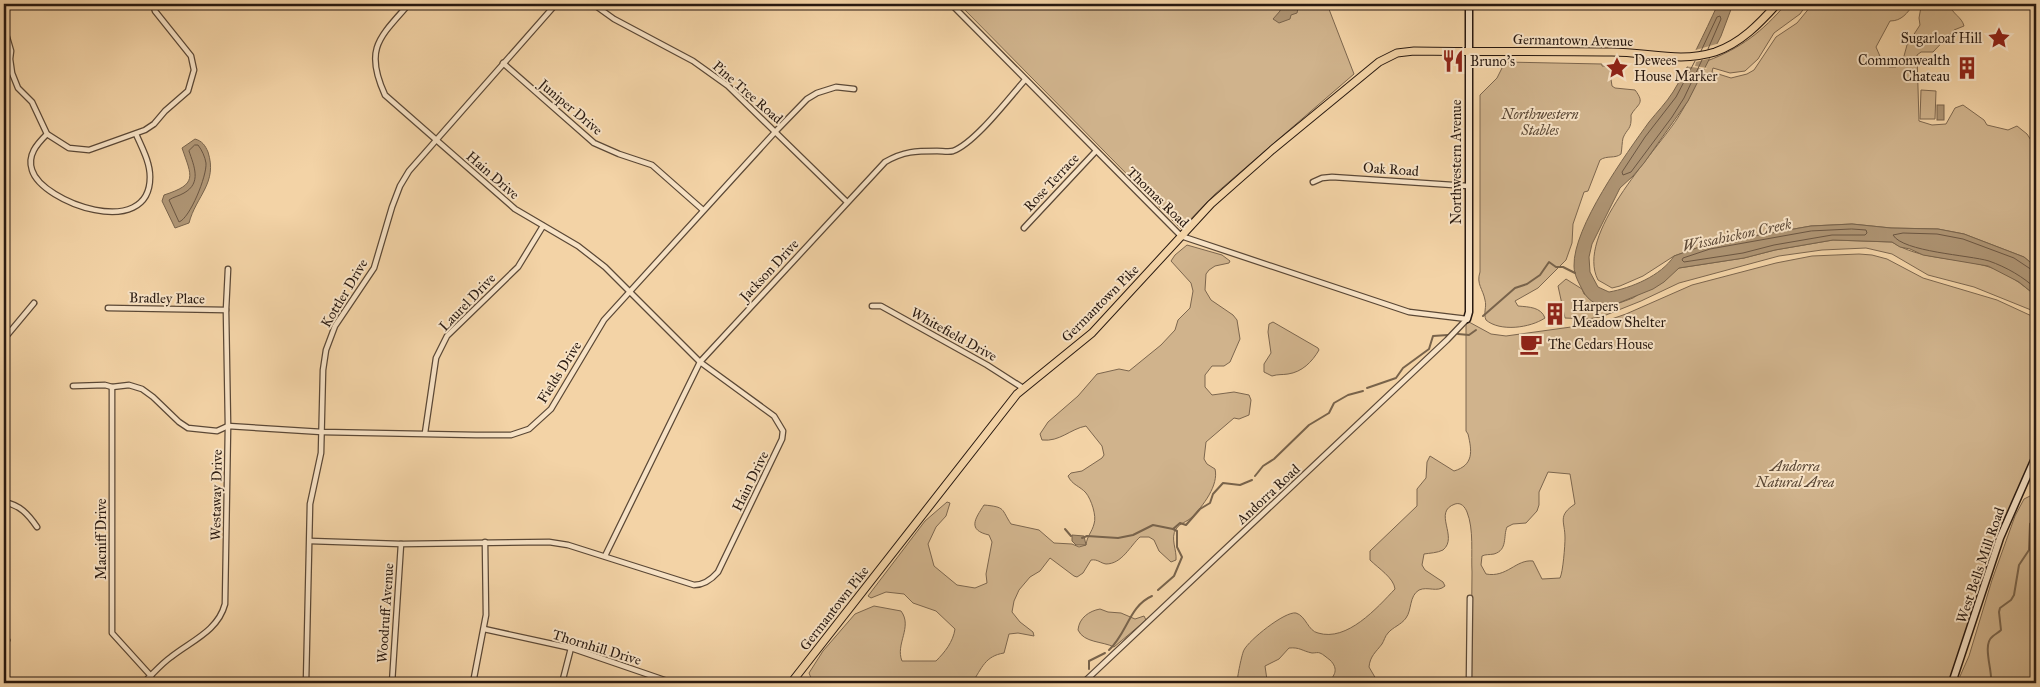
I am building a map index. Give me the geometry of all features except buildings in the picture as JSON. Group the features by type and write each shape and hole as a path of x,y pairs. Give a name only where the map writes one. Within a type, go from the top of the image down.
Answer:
{"main road":[{"name":"Germantown Avenue","path":"1469,51 1612,52 1688,58 1714,52 1731,45 1750,33 1777,4"},
{"name":"Germantown Pike","path":"791,683 1005,408 1023,388 1092,333 1221,195 1379,62 1393,55 1408,51 1469,51"}],"street":[{"path":"4,27 11,51 12,73 18,88 32,102 47,134 69,148 89,150 136,134 154,124 165,111 188,91 194,70 191,56 186,47 158,15 153,4"},
{"name":"Hain Drive","path":"310,541 401,544 549,542 568,545 694,585 700,585 709,581 720,567 778,450 783,431 774,416 700,362 630,290 578,246 515,209 385,95 376,75 375,59 378,44 384,32 409,4"},
{"name":"Kottler Drive","path":"306,683 310,504 321,453 323,370 326,350 335,326 374,268 392,207 400,186 409,171 556,4"},
{"name":"Pine Tree Road","path":"593,4 614,19 693,61 728,86 847,202"},
{"name":"Thomas Road","path":"951,4 1095,152 1181,236 1220,251 1404,311 1467,319"},
{"name":"Northwestern Avenue","path":"1467,319 1469,312 1469,4"},
{"name":"Juniper Drive","path":"503,63 594,143 652,165 703,210"},
{"name":"Jackson Drive","path":"605,556 700,362 885,162 899,154 911,152 952,151 967,142 1025,80"},
{"name":"Fields Drive","path":"73,386 105,385 112,387 129,385 142,389 153,397 178,422 188,428 217,430 228,426 322,432 512,435 529,429 551,409 604,320 776,131 808,98 817,93 836,86 854,89"},
{"path":"47,134 33,151 31,160 35,177 42,185 80,205 101,212 116,213 133,208 144,199 149,188 148,164 136,134"},
{"name":"Rose Terrace","path":"1024,228 1095,152"},
{"name":"Oak Road","path":"1313,182 1332,176 1468,186"},
{"name":"Laurel Drive","path":"425,433 436,358 447,336 518,267 543,226"},
{"name":"Westaway Drive","path":"143,683 170,658 210,630 223,612 225,604 228,426 226,310 228,269"},
{"path":"4,339 34,303"},
{"name":"Whitefield Drive","path":"872,306 881,306 1023,388"},
{"name":"Bradley Place","path":"108,308 226,310"},
{"name":"Andorra Road","path":"1084,683 1467,319"},
{"name":"Macniff Drive","path":"112,387 112,632 151,676"},
{"name":"West Bells Mill Road","path":"1952,683 2000,538 2036,456"},
{"path":"4,502 24,511 37,527"},
{"path":"473,683 486,615 485,542"},
{"name":"Woodruff Avenue","path":"392,683 401,544"},
{"path":"1469,683 1470,598"},
{"name":"Thornhill Drive","path":"484,629 572,648 674,683"},
{"path":"562,683 572,648"},
{"path":"652,683 654,677"}],"green space":[{"path":"959,4 1327,4 1354,74 1215,194 1181,229"},
{"path":"1786,4 1807,4 1800,14 1774,33 1758,59 1745,71 1730,73 1713,68 1712,72 1731,78 1754,70 1776,37 1797,23 1811,6 1817,4 1914,4 1901,18 1890,21 1876,47 1882,61 1889,67 1896,67 1920,25 1921,7 1925,4 1949,4 1964,26 1954,30 1933,52 1921,52 1917,55 1919,121 1932,125 1946,124 1955,108 1963,105 1984,120 1987,125 2008,130 2017,126 2027,134 2036,148 2036,267 2024,257 1964,234 1938,229 1891,228 1852,224 1811,226 1708,244 1674,256 1643,276 1620,286 1612,288 1598,280 1594,262 1597,241 1607,219 1635,174 1677,119 1707,61 1741,45 1768,23"},
{"name":"Northwestern Stables","path":"1505,62 1602,64 1602,66 1609,66 1612,86 1635,90 1640,98 1639,104 1631,115 1630,126 1623,138 1621,154 1600,160 1588,191 1584,192 1573,224 1572,243 1566,260 1538,288 1515,301 1518,306 1538,310 1545,318 1531,324 1515,327 1499,326 1486,320 1484,296 1479,283 1480,95 1497,78"},
{"path":"1921,90 1936,91 1935,119 1920,119"},
{"path":"1833,240 1892,242 1914,252 1993,268 2013,278 2036,296 2036,312 1974,287 1928,275 1892,254 1866,248 1822,250 1779,256 1679,283 1601,317 1587,319 1565,318 1558,286 1566,279 1582,289 1584,294 1611,306 1633,298 1679,268 1744,258 1775,250"},
{"path":"1187,245 1222,255 1230,261 1209,270 1206,274 1205,290 1211,300 1233,315 1237,320 1240,339 1230,362 1224,366 1212,366 1205,375 1205,387 1212,395 1234,392 1249,395 1251,400 1249,415 1239,419 1234,418 1206,442 1204,459 1207,464 1215,469 1215,482 1201,507 1192,517 1179,525 1174,533 1176,560 1171,562 1159,551 1154,540 1149,537 1140,537 1121,558 1112,563 1106,564 1091,560 1083,573 1077,577 1050,558 1040,571 1030,577 1019,590 1014,601 1012,612 1020,622 1033,632 1034,636 1018,633 1009,634 1004,653 988,660 972,683 813,683 809,673 823,651 855,614 874,606 901,611 905,623 900,655 902,661 936,661 945,650 955,629 936,611 913,603 904,594 886,592 871,598 868,596 925,521 947,502 950,503 946,516 936,527 928,544 934,566 957,585 975,588 987,583 986,574 992,542 989,535 982,533 975,527 976,519 984,505 1000,508 1011,524 1039,530 1054,543 1072,544 1079,547 1086,545 1095,521 1093,508 1086,493 1068,476 1071,473 1082,471 1102,458 1104,455 1102,446 1086,426 1054,439 1042,440 1040,434 1048,422 1078,396 1097,374 1119,369 1129,371 1161,345 1175,330 1178,320 1190,308 1193,291 1191,283 1171,261"},
{"name":"Andorra Natural Area","path":"1859,254 1887,259 1923,278 1997,300 2036,318 2036,449 1999,533 1950,683 1471,683 1471,534 1466,510 1462,505 1455,504 1446,513 1447,545 1441,551 1424,554 1422,565 1425,570 1443,582 1445,586 1439,589 1419,590 1412,599 1406,618 1387,634 1374,654 1369,667 1376,679 1383,683 1327,683 1335,672 1333,663 1330,660 1319,653 1289,648 1279,659 1265,666 1266,683 1237,683 1242,656 1247,645 1276,621 1296,613 1315,632 1340,633 1361,622 1395,589 1389,577 1370,560 1370,551 1417,506 1417,489 1426,478 1427,462 1430,456 1454,471 1465,465 1470,457 1471,452 1466,431 1466,325 1469,322 1491,334 1506,336 1600,323 1626,314 1692,285 1776,263 1812,256","holes":["1548,472 1570,474 1575,504 1569,508 1563,519 1565,547 1560,578 1542,579 1533,561 1521,563 1493,575 1486,574 1481,565 1482,556 1498,552 1503,546 1507,527 1513,524 1526,523 1537,511 1539,492"]},
{"path":"1273,322 1318,348 1319,350 1313,359 1302,369 1293,373 1272,376 1264,372 1264,364 1271,353 1268,332 1269,324"},
{"path":"2036,493 2036,683 1957,683 1969,656 1992,580 2015,516 2024,499"},
{"path":"1100,609 1121,613 1135,619 1144,616 1146,620 1114,647 1089,640 1078,630 1080,622 1085,616 1092,611"}],"water":[{"path":"1281,4 1299,4 1297,13 1291,15 1290,19 1279,23 1273,19 1280,11"},
{"path":"1718,4 1733,4 1721,36 1688,101 1644,163 1620,188 1592,244 1589,257 1590,272 1598,287 1609,292 1627,288 1654,275 1674,256 1708,244 1811,226 1852,224 1891,228 1938,229 1964,234 2024,257 2036,267 2036,296 2019,282 1988,266 1923,255 1900,247 1892,242 1833,240 1775,250 1744,258 1679,268 1653,289 1611,306 1599,305 1588,298 1578,282 1574,269 1576,250 1582,232 1602,191 1615,171 1649,122 1673,92"},
{"path":"1937,105 1944,105 1944,120 1937,120"},
{"path":"195,139 204,145 208,152 210,172 208,181 189,223 175,228 162,201 164,195 183,187 190,178 182,148"},
{"path":"1072,535 1084,536 1086,545 1076,545 1072,541"}],"pier":[{"path":"1720,43 1711,58 1696,62 1695,66 1706,69 1684,66 1692,51"}],"waterway":[{"path":"1483,316 1515,288 1527,284 1540,275 1549,262 1556,267 1563,267 1575,273"},
{"path":"1458,334 1469,335 1476,330"},
{"path":"1367,388 1396,378 1403,368 1429,349 1433,336 1448,335"},
{"path":"1255,476 1263,466 1274,459 1309,425 1329,413 1334,403 1348,395 1363,391"},
{"path":"1158,590 1174,576 1182,557 1177,547 1177,531 1173,529 1180,523 1186,525 1200,509 1210,503 1213,494 1223,483 1240,485 1252,480"},
{"path":"1991,683 1988,652 1989,641 2001,630 2000,608 2011,600 2014,595 2019,565 2029,550 2030,524 2036,518"},
{"path":"1082,538 1087,536 1118,538 1133,535 1153,525 1173,529"},
{"path":"1065,529 1071,536"},
{"path":"1109,650 1138,606 1152,596"},
{"path":"1089,669 1089,661 1105,653"}],"place":[{"name":"Sugarloaf Hill","path":"1999,38"},
{"name":"Bruno's","path":"1453,61"},
{"name":"Dewees House Marker","path":"1617,68"},
{"name":"Commonwealth Chateau","path":"1967,68"},
{"name":"Harpers Meadow Shelter","path":"1555,314"},
{"name":"The Cedars House","path":"1531,344"}],"water label":[{"name":"Wissahickon Creek","path":"1737,235"}]}
